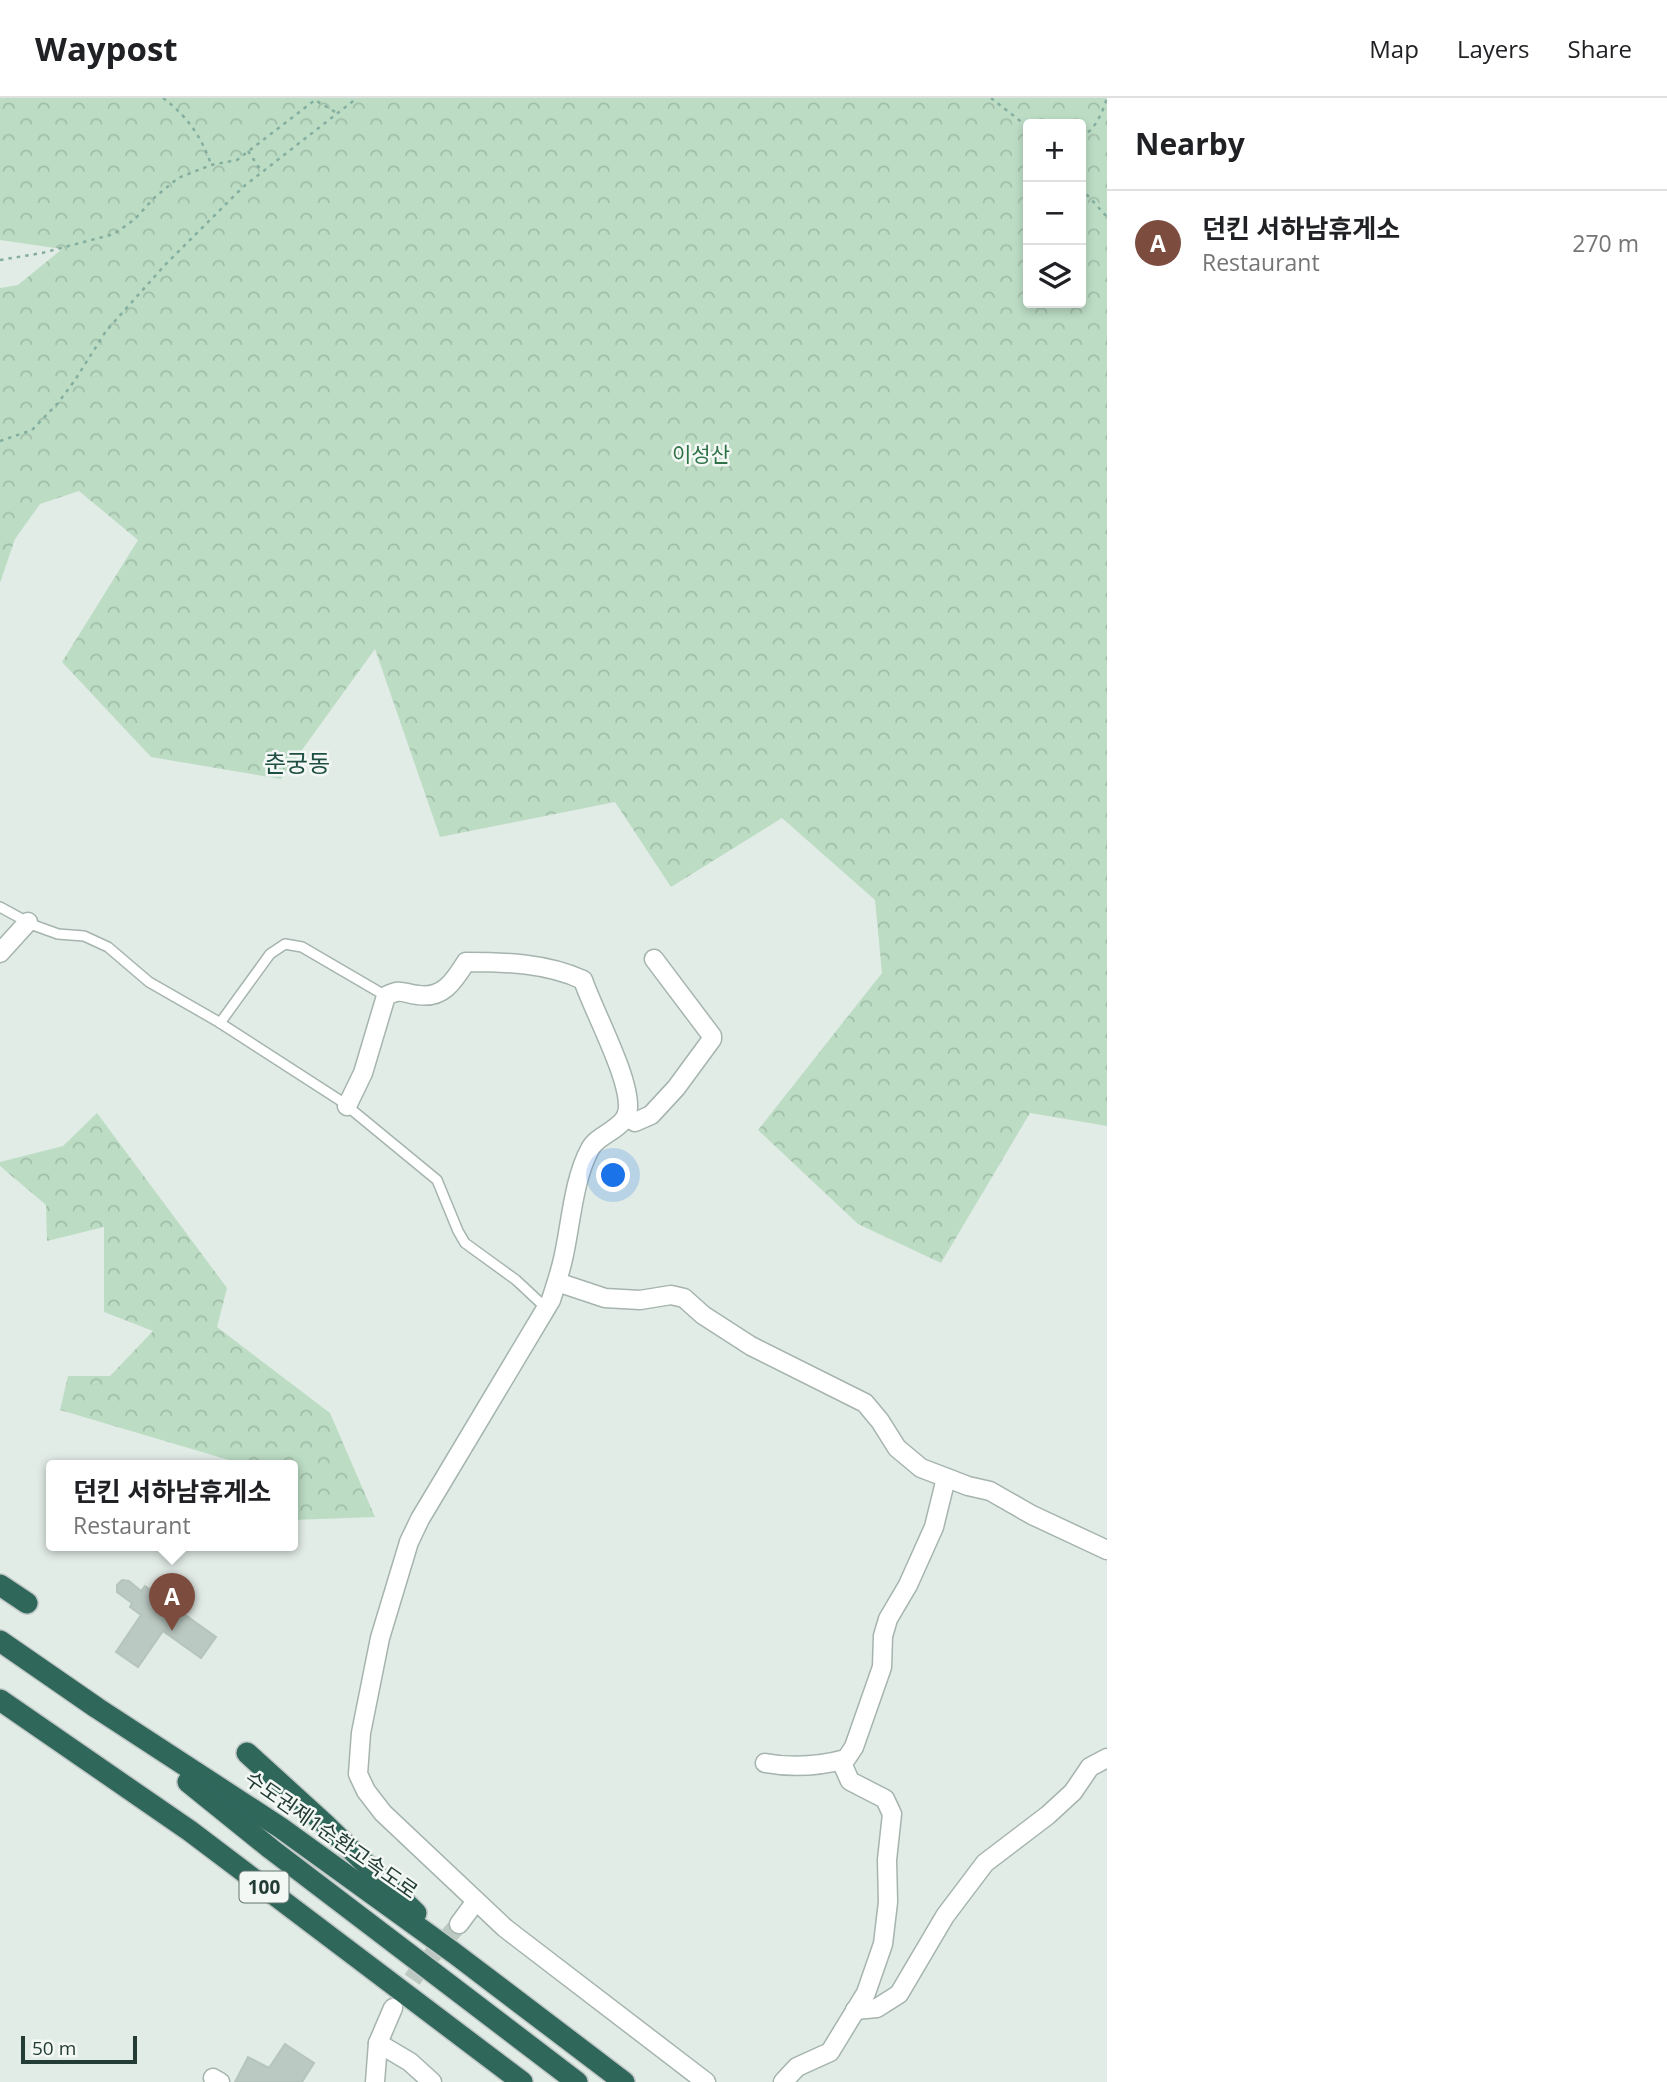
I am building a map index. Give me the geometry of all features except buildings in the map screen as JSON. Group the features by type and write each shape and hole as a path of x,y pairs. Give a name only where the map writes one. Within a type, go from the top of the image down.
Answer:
{"highway":[{"path":"0,1585 27,1603"},
{"name":"수도권제1순환고속도로","path":"0,1641 281,1828 454,1953 624,2082"},
{"name":"100","path":"0,1700 190,1831 522,2082"},
{"path":"97,1708 271,1849 577,2082"},
{"path":"247,1753 376,1872 454,1953"}],"street":[{"path":"0,953 28,922"},
{"path":"626,1117 635,1122 651,1115 676,1088 712,1039 654,959"},
{"path":"347,1106 363,1073 386,996 398,990 419,996 435,995 451,985 466,962 502,962 530,966 567,972 583,980 624,1085 628,1107 626,1117 591,1147 580,1176 556,1282 547,1308 420,1519 409,1542 380,1638 361,1733 358,1774 366,1791 383,1813 505,1928 706,2082"},
{"path":"556,1282 606,1298 640,1300 671,1295 684,1298 703,1315 751,1346 865,1403 880,1420 897,1448 920,1468 968,1486 990,1491 1032,1515 1107,1550"},
{"path":"765,1763 785,1766 830,1764 846,1759 858,1736 882,1667 883,1636 888,1619 908,1585 934,1527 946,1478"},
{"path":"855,2010 877,2008 899,1993 945,1916 985,1863 1048,1815 1073,1792 1090,1767 1107,1758"},
{"path":"783,2082 797,2067 830,2052 866,1993 883,1944 892,1814 885,1799 850,1781 841,1761"},
{"path":"459,1924 477,1901"},
{"path":"375,2082 378,2043 393,2008"},
{"path":"378,2043 410,2062 432,2082"}],"lane":[{"path":"0,908 58,934 84,936 108,947 149,982 220,1023 347,1106 437,1180 458,1231 466,1243 516,1280 547,1308"},
{"path":"220,1023 270,954 285,944 302,947 386,996"}],"path":[{"path":"163,98 183,113 205,148 211,165"},
{"path":"0,440 32,430 58,403 106,331 132,300 243,187 357,98"},
{"path":"991,98 1023,123"},
{"path":"1086,134 1102,113 1107,98"},
{"path":"0,260 42,253 114,234 135,219 178,178 211,165 237,160 315,100 338,113"},
{"path":"248,151 262,173"},
{"path":"1086,194 1107,217"}],"green space":[{"name":"이성산","path":"0,98 1107,98 1107,1126 1030,1113 941,1263 858,1224 758,1130 882,973 875,900 782,818 671,887 615,802 440,837 375,649 281,779 151,757 62,662 138,540 79,491 40,504 15,539 0,583 0,288 18,285 62,249 0,240"},
{"path":"97,1113 227,1288 217,1327 330,1413 375,1517 298,1520 298,1460 229,1460 60,1410 68,1376 110,1376 153,1331 104,1312 104,1227 47,1241 46,1205 0,1166 0,1162 63,1146"}],"tunnel":[{"path":"397,2002 416,1974 459,1924"}],"place":[{"name":"던킨 서하남휴게소","path":"172,1631"}],"district":[{"name":"춘궁동","path":"297,764"}]}
